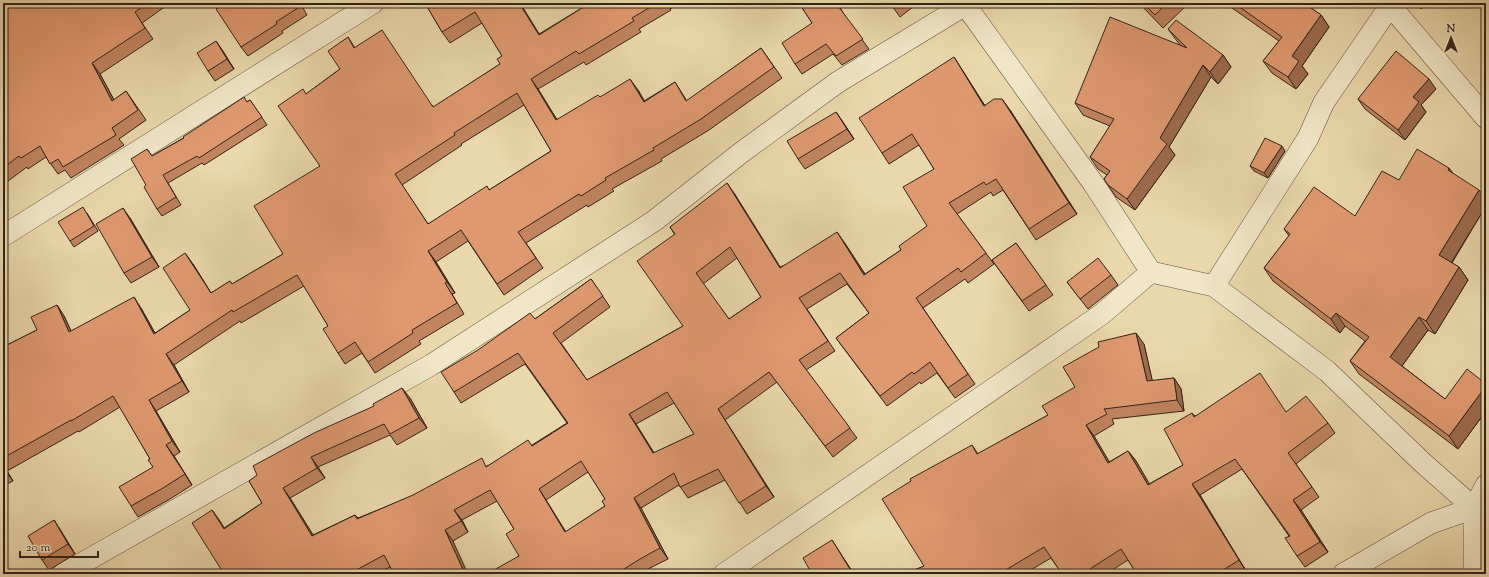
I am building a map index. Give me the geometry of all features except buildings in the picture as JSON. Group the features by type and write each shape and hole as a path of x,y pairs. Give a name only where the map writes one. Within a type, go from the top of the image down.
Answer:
{"street":[{"path":"3,236 373,3"},
{"path":"63,574 431,365 654,221 742,152 838,82 965,4 1093,183 1151,272 1214,286 1327,371 1423,464 1474,508"},
{"path":"1214,286 1308,138 1324,102 1389,4 1486,118"},
{"path":"724,574 1102,314 1151,272"},
{"path":"1474,574 1474,508 1486,485"},
{"path":"1342,574 1432,523 1474,508"}]}
